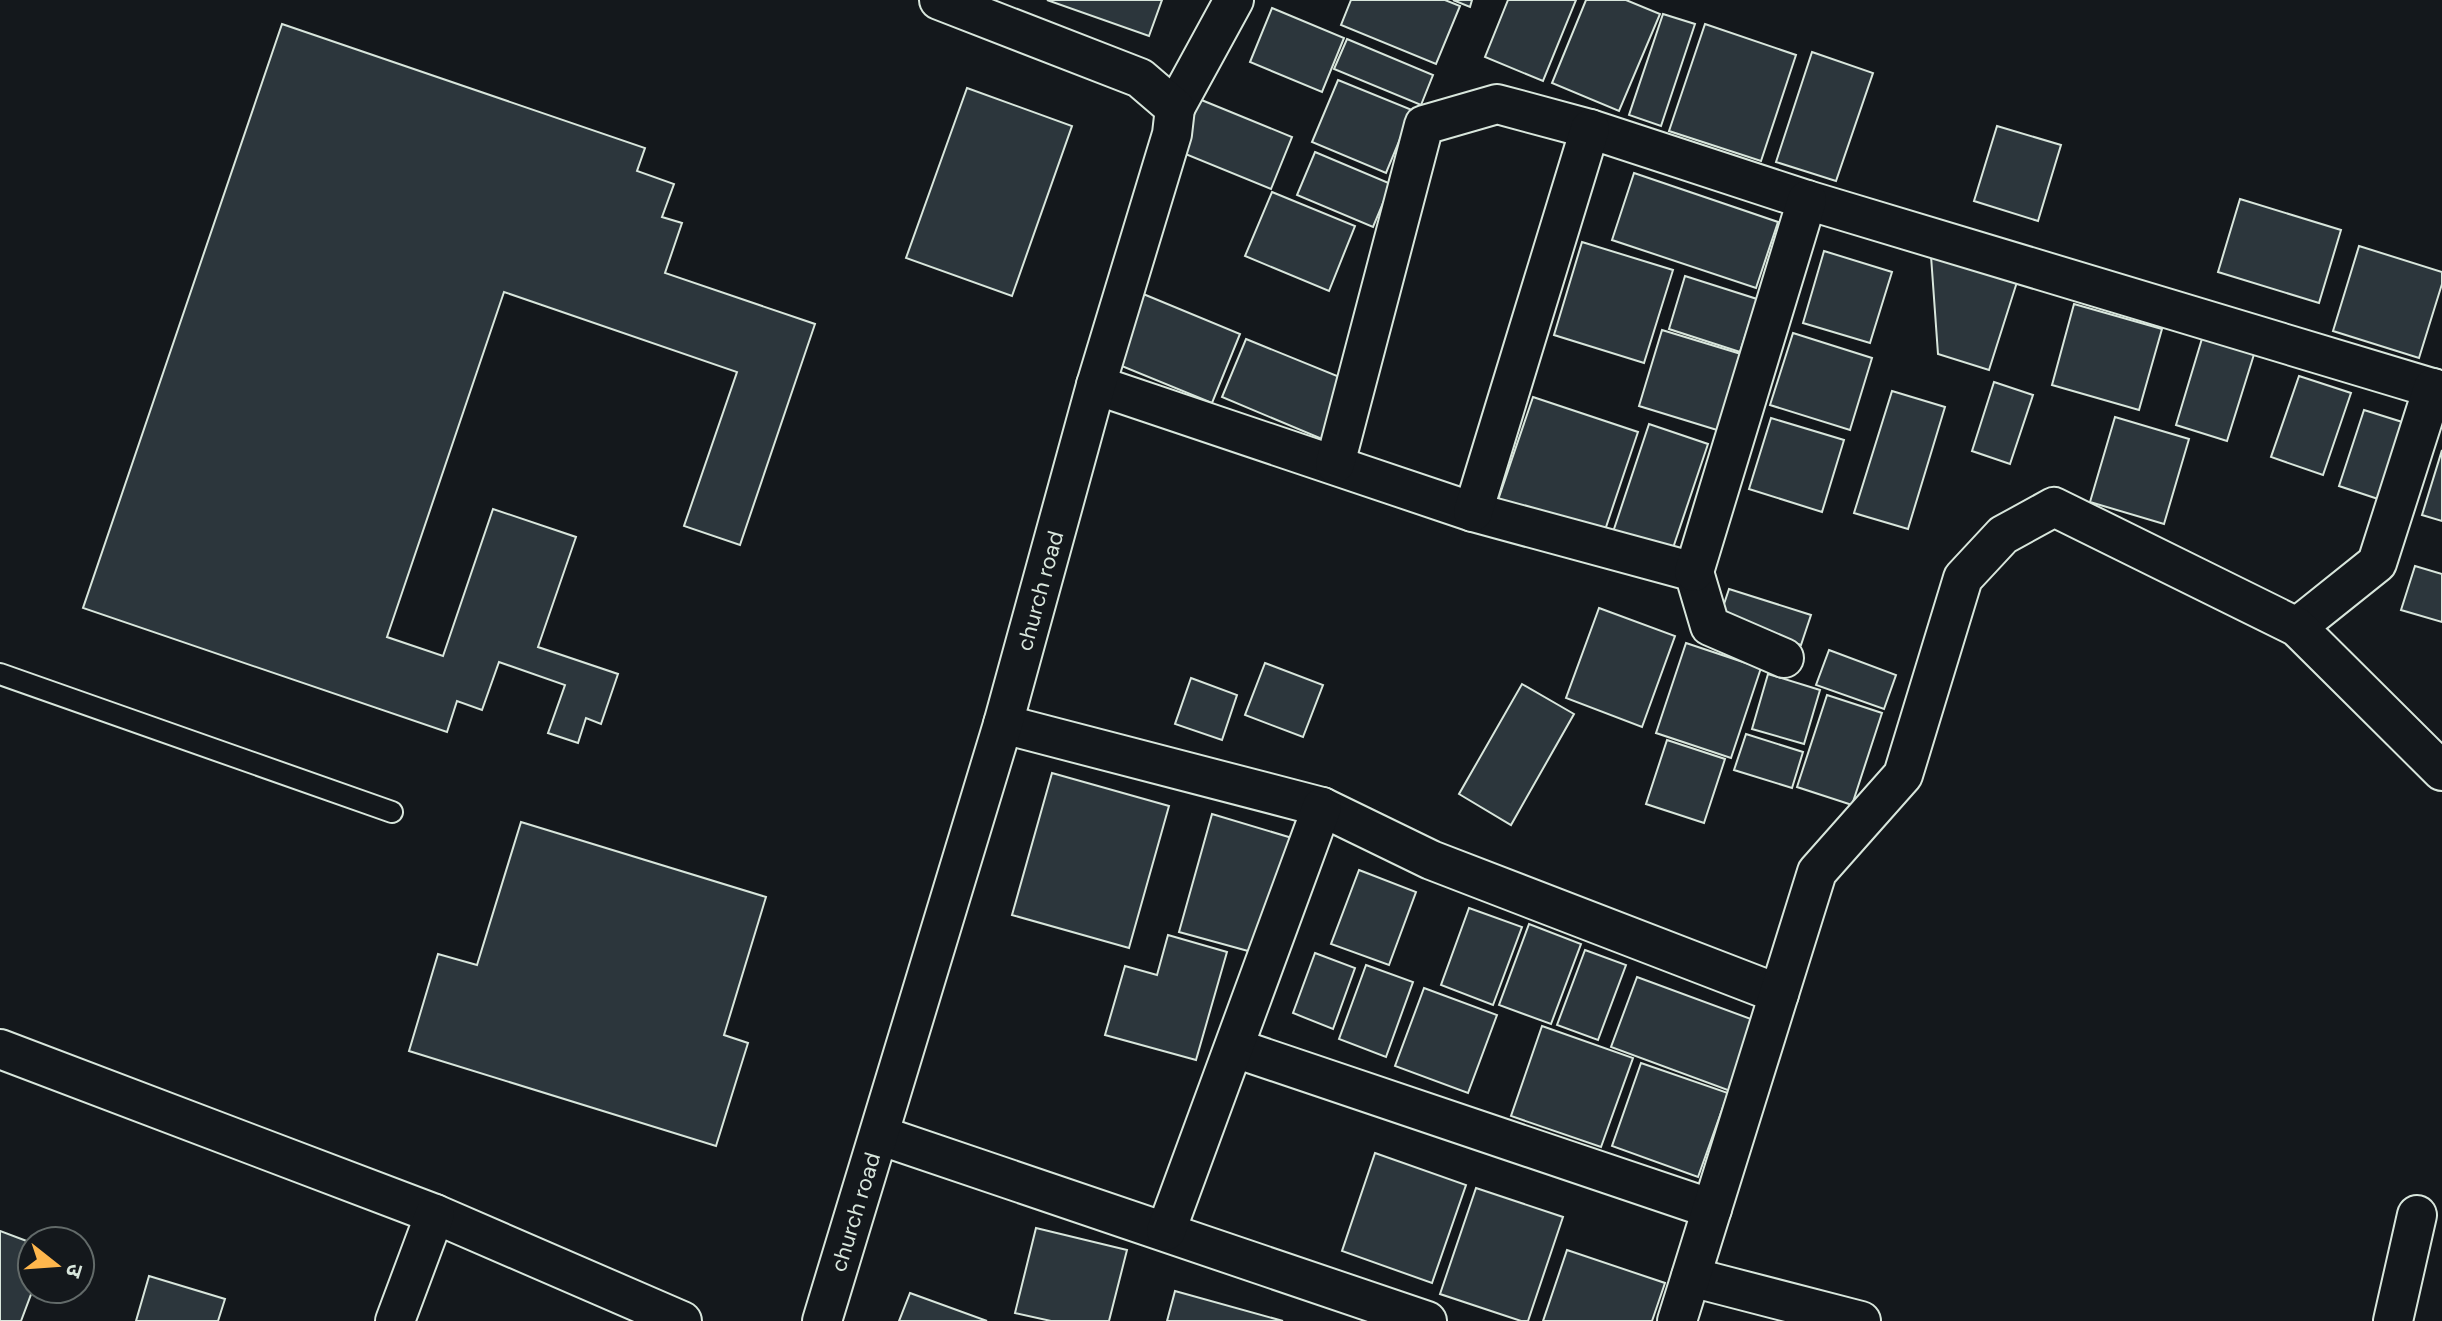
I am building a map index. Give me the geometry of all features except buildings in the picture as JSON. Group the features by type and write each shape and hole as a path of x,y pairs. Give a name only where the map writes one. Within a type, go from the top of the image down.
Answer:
{"street":[{"path":"939,0 1012,13 1140,78 1175,108"},
{"name":"church road","path":"822,1321 1003,724 1096,385 1172,134 1175,108 1234,0"},
{"path":"1335,464 1424,125 1497,104 1590,129 1807,200 2437,390 2377,563 2297,627"},
{"path":"1473,512 1590,129"},
{"path":"1784,658 1710,626 1694,572 1807,200"},
{"path":"1096,385 1473,512 1694,572"},
{"path":"1677,1321 1817,872 1903,775 1963,578 2003,535 2054,507 2297,627 2442,771"},
{"path":"1003,724 1322,807 1431,860 1779,994"},
{"path":"1166,1231 1322,807"},
{"path":"1235,1048 1712,1209"},
{"path":"0,1049 435,1214 682,1321"},
{"path":"879,1135 1427,1321"},
{"path":"395,1321 435,1214"},
{"path":"2393,1321 2417,1215"},
{"path":"1691,1277 1861,1321"}],"lane":[{"path":"0,674 392,812"}]}
